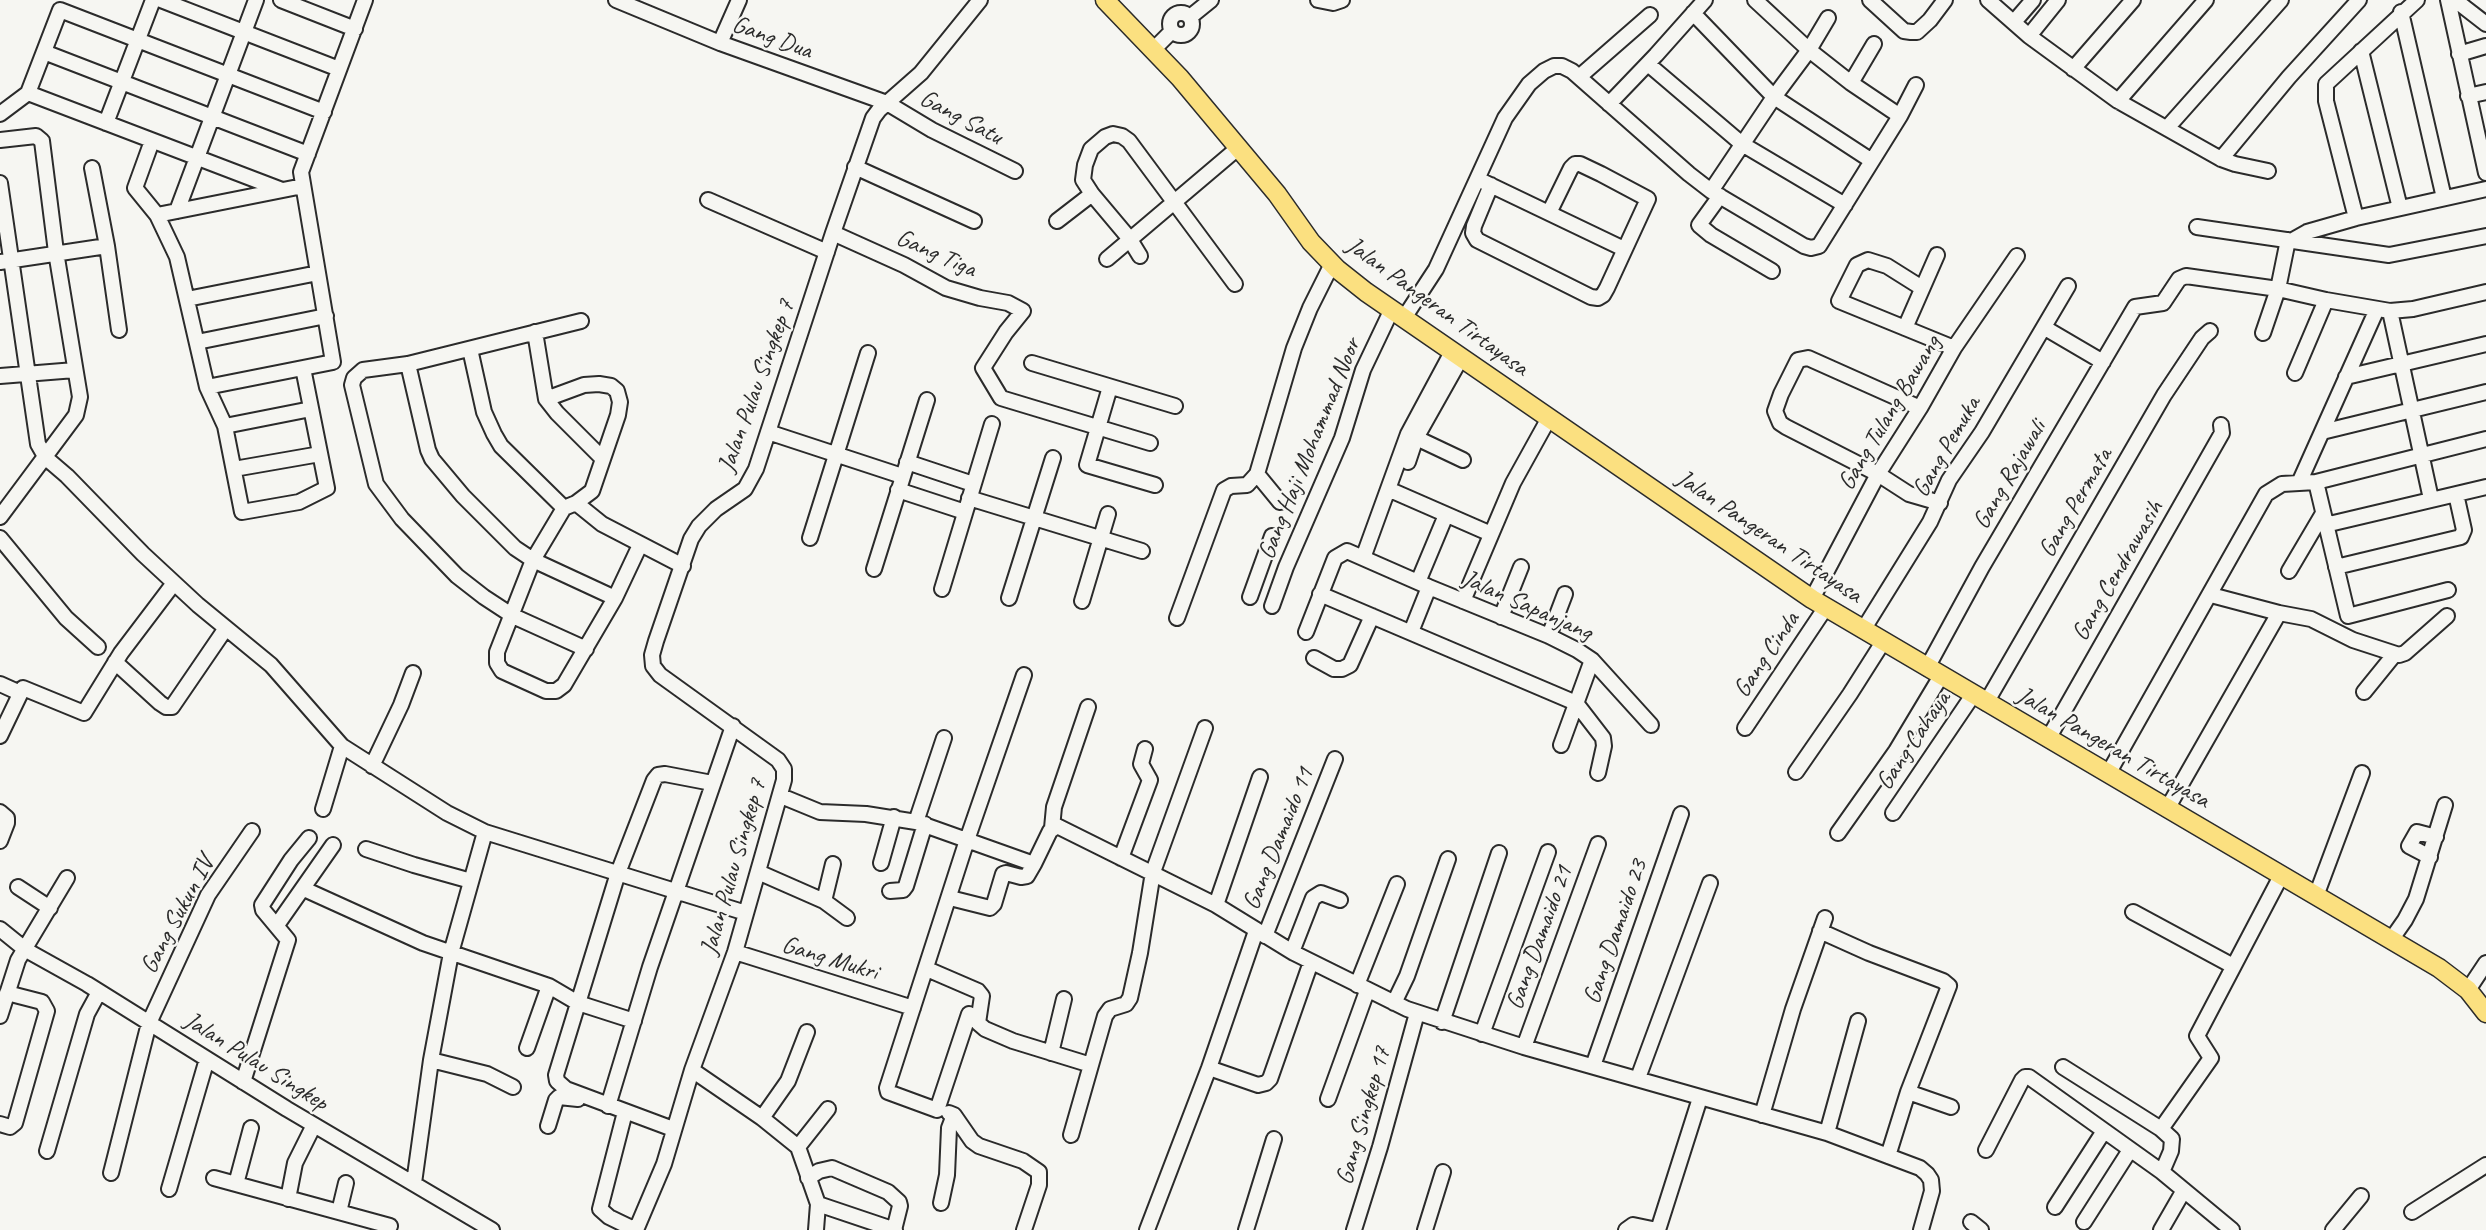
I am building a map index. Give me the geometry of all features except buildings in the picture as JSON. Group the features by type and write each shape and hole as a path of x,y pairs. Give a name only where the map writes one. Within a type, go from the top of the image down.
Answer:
{"main road":[{"name":"Jalan Pangeran Tirtayasa","path":"1105,0 1154,49 1276,194 1311,242 1332,264 1366,292 1819,603 2439,968 2468,990 2486,1013"}],"street":[{"path":"106,123 153,0"},
{"path":"162,0 339,69"},
{"path":"177,211 256,0"},
{"path":"281,0 354,29"},
{"path":"206,386 334,362 301,172 365,0"},
{"name":"Gang Dua","path":"616,0 887,103"},
{"path":"640,0 722,39 739,0"},
{"name":"Jalan Pulau Singkep 7","path":"636,1230 664,1164 692,1070 735,952 784,780 784,769 778,760 660,675 653,666 652,655 691,539 699,526 716,509 745,489 751,480 873,118 921,73 980,0"},
{"path":"1154,49 1172,31 1181,35 1189,32 1192,25 1190,17 1212,0"},
{"path":"1318,0 1334,3 1342,0"},
{"path":"1609,104 1648,64 1705,0"},
{"path":"1755,0 1809,50 1851,84 1900,116"},
{"path":"1870,0 1904,31 1916,32 1930,20 1945,0"},
{"path":"1988,0 2029,36 2118,100 2221,159 2268,171"},
{"path":"2014,22 2033,0"},
{"path":"2029,36 2058,0"},
{"path":"2073,69 2133,0"},
{"path":"2118,100 2206,0"},
{"path":"2166,128 2281,0"},
{"path":"2221,159 2289,77 2359,0"},
{"path":"2356,218 2324,93 2326,84 2401,12 2417,0"},
{"path":"2448,0 2468,96 2482,141 2486,174"},
{"path":"2455,0 2486,24"},
{"path":"0,114 28,93 60,10 324,112"},
{"path":"2401,12 2444,198"},
{"path":"1692,13 1774,96 1872,161"},
{"path":"1650,15 1579,76 1609,104 1716,194 1804,246 1811,248 1819,246 1900,116 1916,85"},
{"path":"1772,270 1711,235 1699,225 1742,144 1774,96 1809,50 1828,18"},
{"path":"1851,84 1874,44"},
{"path":"2459,54 2486,46"},
{"path":"2361,51 2400,208"},
{"path":"44,52 308,154"},
{"path":"1648,64 1742,144 1845,205"},
{"name":"Gang Haji Mohammad Noor","path":"1272,606 1286,567 1342,438 1363,370 1398,314 1436,269 1505,118 1529,84 1544,71 1554,66 1566,67 1579,76"},
{"path":"2468,96 2486,92"},
{"path":"28,93 282,190"},
{"name":"Gang Satu","path":"887,103 932,130 1015,171"},
{"path":"1140,256 1129,238 1092,194 1083,180 1085,164 1091,149 1105,137 1113,134 1122,136 1129,141 1235,284"},
{"path":"0,140 36,136 41,138 56,252 80,397 76,415 46,458 0,515"},
{"path":"152,141 135,188 157,215 177,257 206,386 225,426 242,512 299,502 327,488 303,368"},
{"path":"1107,258 1238,148"},
{"path":"1491,185 1472,233 1477,240 1592,297 1598,298 1603,295 1648,199 1580,164 1571,168 1550,213"},
{"path":"855,167 974,221"},
{"path":"92,168 107,246 119,330"},
{"path":"1476,178 1624,250"},
{"path":"0,183 5,261 28,374 38,444 46,458 68,476 143,554 174,583 271,665 342,746 462,822 485,832 746,913"},
{"path":"157,215 303,186"},
{"path":"2290,240 2307,232 2356,218 2486,189"},
{"path":"1057,221 1092,194"},
{"path":"708,200 827,252"},
{"path":"2197,227 2395,255 2486,236"},
{"name":"Gang Tiga","path":"833,233 904,265 946,288 980,298 1008,303 1023,311 1006,332 984,368 1001,398 1098,427"},
{"path":"2263,333 2278,289 2290,240"},
{"path":"5,261 107,246"},
{"path":"1904,328 1937,255"},
{"name":"Gang Tulang Bawang","path":"1819,603 1834,562 1878,474 1920,408 1954,348 2017,256"},
{"path":"1922,288 1887,266 1868,260 1857,264 1839,301 1954,348"},
{"path":"1177,618 1224,490 1231,486 1247,485 1257,474 1294,348 1310,308 1332,264"},
{"path":"187,299 318,273"},
{"name":"Gang Rajawali","path":"1838,833 1891,758 1934,672 1982,567 2135,307 2162,303 2179,279 2186,276 2278,289"},
{"name":"Gang Pemuka","path":"1862,630 1888,592 1940,503 1949,480 1982,432 2068,286"},
{"path":"2278,289 2384,310 2413,309 2486,292"},
{"path":"2295,373 2326,300"},
{"path":"2384,310 2400,364 2431,499"},
{"path":"2299,483 2346,377 2384,310"},
{"path":"196,342 326,316"},
{"path":"581,322 408,364 363,370 354,378 352,385 376,484 402,519 458,576 513,616 586,649"},
{"path":"2045,328 2103,362"},
{"name":"Gang Permata","path":"1980,699 2164,395 2202,338 2210,331"},
{"path":"535,332 546,398 557,413 603,459"},
{"path":"2346,377 2486,344"},
{"path":"470,349 484,412 501,446 570,506 640,545 683,566"},
{"path":"810,538 868,354"},
{"path":"1367,560 1412,436 1456,355"},
{"path":"1920,408 1808,358 1798,360 1780,394 1776,411 1780,423 1878,474 1908,494 1940,503"},
{"path":"1032,363 1175,406"},
{"path":"408,364 432,459 483,518 515,548 533,560 615,598"},
{"path":"0,376 75,370"},
{"path":"546,398 584,385 611,386 617,391 620,402 618,415 592,492 570,506 533,560 513,616 497,652 497,663 502,671 546,692 556,691 564,685 615,598 640,545"},
{"path":"1110,386 1088,465 1155,485"},
{"path":"2322,432 2486,392"},
{"path":"874,569 927,400"},
{"path":"225,426 312,409"},
{"path":"1463,601 1513,483 1549,418"},
{"path":"942,589 992,424"},
{"name":"Gang Cendrawasih","path":"2048,739 2222,434 2221,426"},
{"path":"1098,427 1150,443"},
{"path":"768,432 902,476"},
{"path":"1412,436 1463,460"},
{"path":"2108,774 2211,595 2266,494 2282,484 2316,482 2486,439"},
{"path":"234,469 320,454"},
{"path":"1009,598 1053,458"},
{"path":"907,462 973,484"},
{"path":"1257,474 1280,502"},
{"path":"2316,482 2348,616 2448,590"},
{"path":"2289,571 2324,520 2486,487"},
{"path":"898,490 964,512"},
{"path":"1392,492 1491,534"},
{"path":"2336,567 2461,537 2464,530 2456,494"},
{"path":"969,498 1142,551"},
{"path":"1082,601 1108,514"},
{"path":"1411,632 1423,585 1446,515"},
{"path":"1250,597 1272,536"},
{"path":"0,538 66,618 98,647"},
{"name":"Jalan Sapanjang","path":"1320,594 1335,558 1340,553 1347,551 1423,585 1549,636 1592,660 1652,725"},
{"path":"1264,559 1286,567"},
{"path":"1501,617 1521,567"},
{"path":"0,684 84,713 115,662 174,583"},
{"path":"1306,632 1320,594 1576,703 1603,738 1604,746 1598,773"},
{"path":"1549,636 1565,594"},
{"path":"2211,595 2279,613 2311,619 2353,640 2394,655 2405,653 2447,616"},
{"name":"Gang Cinda","path":"1745,728 1819,603"},
{"path":"2167,809 2279,613"},
{"path":"1314,658 1334,670 1350,665 1372,616"},
{"path":"115,662 160,703 166,707 172,707 226,628"},
{"path":"1796,772 1883,642"},
{"path":"2364,692 2394,655"},
{"path":"1560,745 1592,660"},
{"path":"372,766 399,711 413,672"},
{"path":"1024,675 967,840 950,898 887,1088 890,1093 954,1115 972,1142 1023,1161 1039,1172 1039,1185 1024,1230"},
{"path":"0,736 22,691"},
{"name":"Gang Cahaya","path":"1893,813 1980,699"},
{"path":"950,898 990,908 994,904 1003,874 1006,872 1021,877 1027,876 1034,864 1088,706"},
{"path":"602,1104 634,1021 675,892 733,726"},
{"path":"1071,1135 1107,1012 1113,1007 1126,1004 1130,998 1140,953 1153,872 1205,728"},
{"path":"890,891 903,890 906,886 944,738"},
{"path":"322,809 342,746"},
{"path":"1121,858 1150,780 1141,764 1145,749"},
{"name":"Gang Damaido 11","path":"1146,1230 1261,934 1335,759"},
{"path":"2316,896 2362,773"},
{"path":"673,1129 566,1089 556,1078 618,873 654,780 658,775 665,774 712,784"},
{"path":"1216,905 1260,777"},
{"path":"781,796 820,812 894,817 921,823 1034,864"},
{"path":"2390,940 2406,920 2416,899 2445,805"},
{"name":"Gang Damaido 23","path":"1593,1066 1681,814"},
{"path":"0,841 6,828 4,815"},
{"path":"881,863 894,817"},
{"path":"1049,817 1057,826 1153,872 1216,905 1292,952 1416,1013 1524,1047 1827,1133 1920,1168 1928,1174 1931,1180 1932,1191 1921,1230"},
{"name":"Gang Sukun IV","path":"111,1173 149,1023 208,895 252,831"},
{"path":"414,1183 431,1060 452,953 485,832"},
{"path":"2430,856 2409,846 2417,832 2436,837"},
{"path":"243,1082 288,942 288,938 263,910 263,902 309,838"},
{"name":"Gang Damaido 21","path":"1524,1047 1598,844"},
{"path":"276,925 304,889 333,845"},
{"path":"366,849 471,881"},
{"path":"1482,1034 1548,852"},
{"path":"1442,1022 1499,853"},
{"path":"1394,1003 1406,976 1448,859"},
{"path":"824,901 833,864"},
{"path":"758,872 824,901 848,918"},
{"path":"2161,1129 2211,1058 2197,1036 2232,966 2281,876"},
{"path":"0,1016 18,960 26,950 67,878"},
{"path":"1638,1078 1710,883"},
{"path":"1328,1099 1362,988 1397,884"},
{"path":"18,887 50,908"},
{"path":"304,889 423,943 549,986 578,1003 634,1021"},
{"path":"1292,952 1309,905 1316,894 1321,893 1340,900"},
{"path":"2134,912 2232,966"},
{"path":"1762,1115 1793,1009 1825,918"},
{"name":"Jalan Pulau Singkep","path":"0,929 26,950 99,992 314,1125 492,1230"},
{"path":"1820,931 1869,953 1943,981 1949,986 1908,1092 1888,1156"},
{"name":"Gang Mukri","path":"735,952 913,1008"},
{"path":"1209,1068 1258,1085 1266,1083 1270,1079 1311,962"},
{"path":"2468,990 2486,963"},
{"path":"927,969 978,991 982,996 978,1023 985,1029 1012,1042 1090,1065"},
{"path":"527,1048 549,986"},
{"path":"47,1151 85,1022 99,992"},
{"path":"0,1124 10,1126 15,1123 47,1011 42,1002 7,993"},
{"path":"1051,1053 1064,999"},
{"name":"Gang Singkep 17","path":"1354,1230 1380,1147 1416,1013"},
{"path":"937,1110 969,1014"},
{"path":"1827,1133 1858,1021"},
{"path":"762,1118 788,1081 808,1032"},
{"path":"169,1189 207,1059"},
{"path":"431,1060 487,1074 513,1087"},
{"path":"2063,1067 2161,1129 2172,1139 2173,1144 2162,1172"},
{"path":"692,1070 762,1118 798,1147 818,1204 816,1230"},
{"path":"1986,1150 2025,1077 2036,1082 2162,1172 2184,1190 2216,1225 2232,1230"},
{"path":"1908,1092 1951,1107"},
{"path":"548,1126 552,1106 559,1097 602,1104"},
{"path":"1626,1230 1632,1225 1658,1229 1700,1098"},
{"path":"798,1147 828,1109"},
{"path":"625,1112 600,1209 609,1217 636,1230"},
{"path":"941,1203 947,1175 949,1128 954,1115"},
{"path":"288,1199 297,1158 314,1125"},
{"path":"236,1184 251,1128"},
{"path":"2055,1207 2104,1131"},
{"path":"1246,1230 1274,1138"},
{"path":"2084,1222 2130,1150"},
{"path":"2412,1212 2486,1165"},
{"path":"808,1178 820,1171 832,1168 888,1192 900,1206 894,1230 818,1204"},
{"path":"1425,1230 1443,1172"},
{"path":"214,1178 390,1226"},
{"path":"339,1212 346,1183"},
{"path":"2161,1230 2184,1190"},
{"path":"2333,1230 2361,1196"}]}
